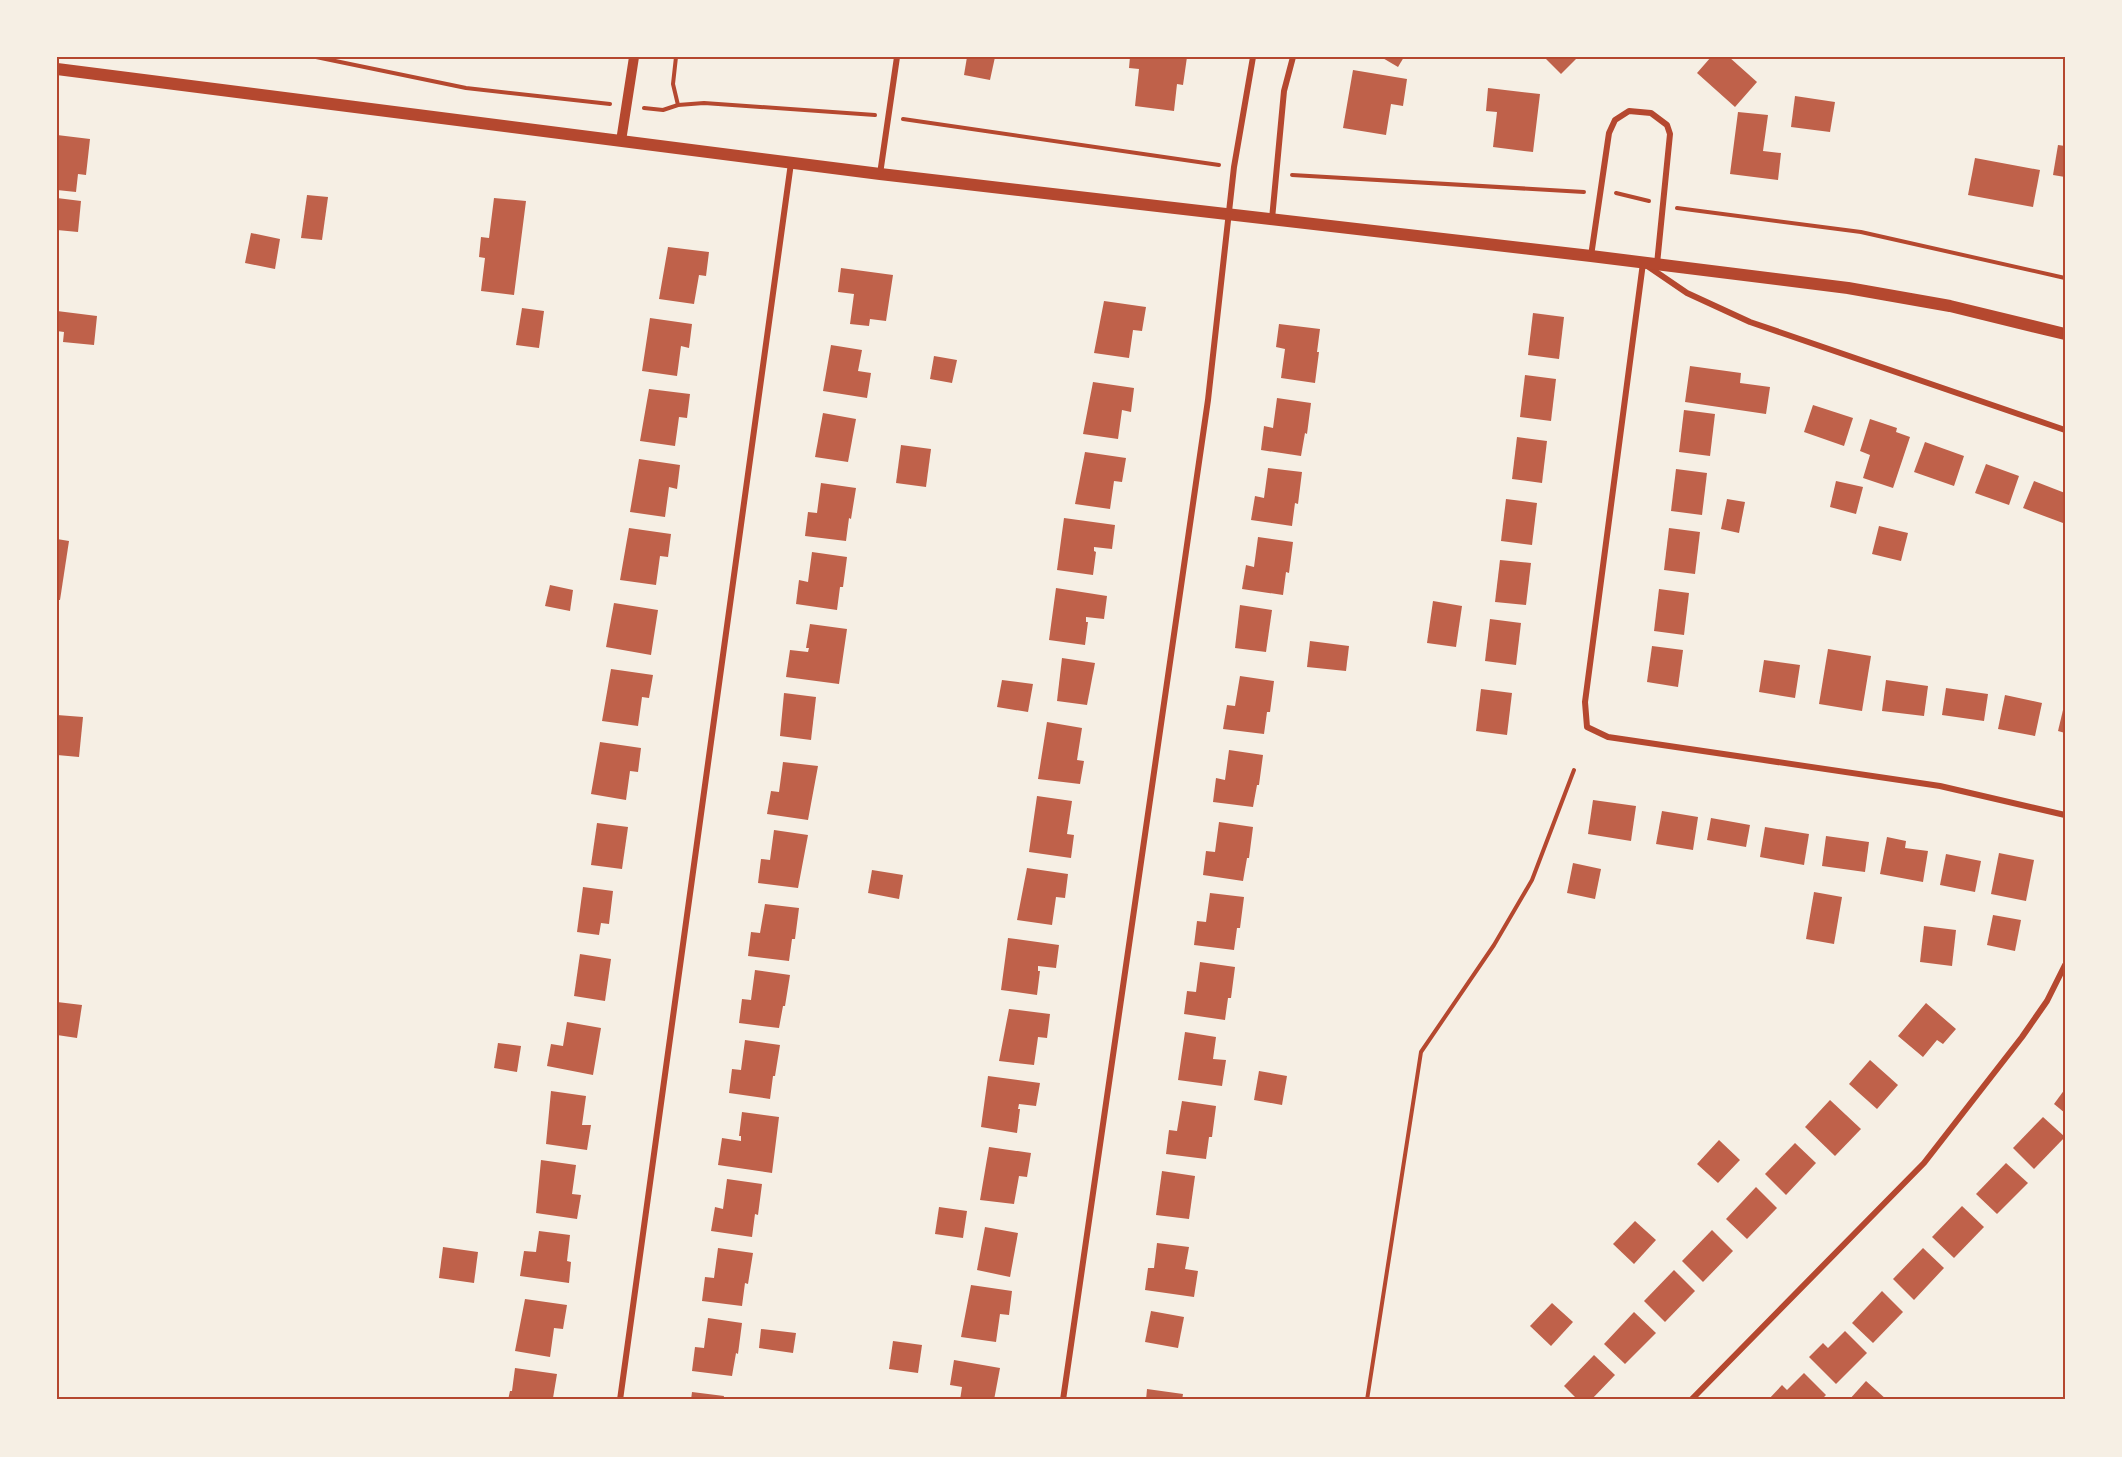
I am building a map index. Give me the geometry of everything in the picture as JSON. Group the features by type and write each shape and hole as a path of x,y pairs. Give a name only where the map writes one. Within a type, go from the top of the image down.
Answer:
{"main road":[{"path":"57,69 880,174 1848,288 1950,306 2065,334"}],"street":[{"path":"621,141 634,57"},
{"path":"880,174 897,57"},
{"path":"1063,1400 1206,411 1234,167 1253,57"},
{"path":"1272,219 1284,91 1293,57"},
{"path":"1591,256 1609,133 1615,120 1629,111 1651,113 1667,124 1670,134 1657,264"},
{"path":"620,1400 791,162"},
{"path":"2065,430 1750,322 1687,293 1643,263 1585,702 1587,727 1608,737 1940,786 2065,815"},
{"path":"1690,1400 1924,1163 2022,1037 2048,1000 2065,965"}],"path":[{"path":"316,57 466,88 663,110 678,105 704,103 889,117 1234,167"},
{"path":"676,57 673,84 678,105"},
{"path":"1276,174 1554,192 1620,193 1664,205 1773,222 1861,232 2065,278"},
{"path":"1367,1400 1421,1052 1494,945 1532,880 1574,770"}],"building":[{"path":"967,57 995,57 990,80 964,75"},
{"path":"1130,57 1187,57 1183,85 1177,84 1174,111 1135,106 1139,69 1129,68"},
{"path":"1381,57 1404,57 1398,67"},
{"path":"1544,57 1578,57 1561,74"},
{"path":"1711,57 1729,57 1757,82 1735,107 1697,73"},
{"path":"1353,70 1407,79 1403,106 1391,104 1386,135 1343,128"},
{"path":"1488,88 1540,94 1533,152 1493,147 1497,112 1486,111"},
{"path":"1795,96 1835,102 1830,132 1791,127"},
{"path":"1738,112 1768,115 1763,151 1781,153 1778,180 1730,174"},
{"path":"57,135 90,139 86,175 78,174 76,192 57,190"},
{"path":"2058,145 2065,146 2065,177 2053,175"},
{"path":"1975,158 2040,170 2033,207 1968,195"},
{"path":"307,195 328,197 322,240 301,238"},
{"path":"57,198 81,201 78,232 57,230"},
{"path":"494,198 526,201 514,295 481,291 485,258 479,257 481,237 489,238"},
{"path":"251,233 280,239 275,269 245,263"},
{"path":"668,247 709,252 706,276 699,275 694,304 659,299"},
{"path":"841,268 893,275 886,321 870,319 869,326 850,324 854,294 838,292"},
{"path":"1104,301 1146,307 1142,331 1133,330 1129,358 1094,353"},
{"path":"522,308 544,311 539,348 516,345"},
{"path":"57,311 97,316 94,345 63,342 64,332 57,331"},
{"path":"1533,313 1564,317 1559,359 1528,355"},
{"path":"650,318 692,324 689,348 681,346 677,376 642,371"},
{"path":"1279,324 1320,329 1315,383 1281,378 1285,349 1276,347"},
{"path":"831,345 862,350 858,371 871,373 867,398 823,391"},
{"path":"934,356 957,360 952,383 930,379"},
{"path":"1690,366 1741,373 1740,383 1770,387 1766,414 1685,402"},
{"path":"1525,375 1556,379 1551,421 1520,417"},
{"path":"1093,382 1134,388 1131,412 1122,410 1118,439 1083,434"},
{"path":"649,389 690,394 687,418 679,417 675,446 640,441"},
{"path":"1277,398 1311,403 1307,434 1305,433 1301,456 1261,450 1264,426 1273,428"},
{"path":"1813,405 1853,418 1844,446 1804,432"},
{"path":"1684,410 1715,414 1710,456 1679,452"},
{"path":"823,413 856,419 848,462 815,457"},
{"path":"1870,419 1897,428 1896,432 1910,437 1893,488 1863,478 1870,455 1860,451"},
{"path":"1517,437 1547,441 1542,483 1512,479"},
{"path":"1925,442 1964,456 1954,486 1914,472"},
{"path":"901,445 931,449 926,487 896,483"},
{"path":"1085,452 1126,458 1122,482 1114,481 1110,509 1075,504"},
{"path":"639,459 680,465 677,489 669,487 665,517 630,512"},
{"path":"1986,464 2019,476 2009,505 1975,493"},
{"path":"1268,468 1302,472 1298,504 1295,503 1292,526 1251,520 1255,496 1264,498"},
{"path":"1676,469 1707,473 1702,515 1671,511"},
{"path":"1836,481 1863,487 1856,514 1830,507"},
{"path":"2034,481 2065,493 2063,523 2023,508"},
{"path":"821,483 856,488 846,541 805,536 808,512 817,513"},
{"path":"1506,499 1537,503 1532,545 1501,541"},
{"path":"1727,499 1745,502 1739,533 1721,529"},
{"path":"1064,518 1115,525 1112,549 1094,547 1096,552 1093,575 1057,570"},
{"path":"1879,526 1908,533 1901,561 1872,554"},
{"path":"629,528 671,534 668,557 660,556 656,585 620,580"},
{"path":"1669,528 1700,532 1695,574 1664,570"},
{"path":"1258,537 1293,542 1289,573 1286,572 1283,595 1242,589 1246,565 1254,567"},
{"path":"57,539 69,541 60,600 57,600"},
{"path":"812,552 847,557 837,610 796,604 799,580 808,582"},
{"path":"1500,560 1531,563 1526,605 1495,602"},
{"path":"550,585 573,590 570,611 545,606"},
{"path":"1056,588 1107,596 1104,619 1086,617 1086,622 1088,622 1085,645 1049,640"},
{"path":"1659,589 1689,593 1684,635 1654,631"},
{"path":"1433,601 1462,606 1456,647 1427,643"},
{"path":"614,603 658,610 651,655 606,647"},
{"path":"1240,605 1272,610 1266,652 1235,648"},
{"path":"1490,619 1521,623 1516,665 1485,661"},
{"path":"810,624 847,629 839,684 786,677 790,650 808,652 809,648 806,648"},
{"path":"1310,641 1349,646 1346,671 1307,667"},
{"path":"1652,646 1683,650 1678,687 1647,682"},
{"path":"1828,649 1871,656 1862,711 1819,704"},
{"path":"1062,658 1095,663 1087,705 1057,701"},
{"path":"1764,660 1800,665 1795,698 1759,692"},
{"path":"611,669 653,675 649,698 642,697 638,726 602,721"},
{"path":"1240,676 1274,681 1270,712 1267,712 1264,734 1223,729 1227,705 1235,706"},
{"path":"1002,680 1033,684 1028,712 997,707"},
{"path":"1886,680 1928,686 1924,716 1882,711"},
{"path":"1946,688 1988,694 1984,721 1942,715"},
{"path":"1481,689 1512,693 1507,735 1476,731"},
{"path":"784,693 816,697 811,740 780,736"},
{"path":"2005,695 2042,703 2035,736 1998,729"},
{"path":"2063,710 2065,710 2065,733 2058,731"},
{"path":"57,715 83,717 79,757 57,755"},
{"path":"1047,722 1082,728 1077,760 1084,761 1080,784 1038,779"},
{"path":"600,742 641,748 638,772 630,771 626,800 591,794"},
{"path":"1229,750 1263,755 1253,807 1213,802 1216,778 1225,780"},
{"path":"783,762 818,766 808,820 767,814 771,791 779,792"},
{"path":"1037,796 1072,801 1067,834 1074,835 1071,858 1029,852"},
{"path":"1593,800 1636,806 1631,841 1588,834"},
{"path":"1662,811 1698,817 1693,850 1656,844"},
{"path":"1711,818 1750,825 1746,847 1707,840"},
{"path":"1219,822 1253,827 1243,881 1203,875 1206,851 1215,852"},
{"path":"597,823 628,827 622,869 591,865"},
{"path":"1765,827 1809,834 1804,865 1760,857"},
{"path":"774,830 808,835 798,888 758,883 761,859 770,860"},
{"path":"1826,836 1869,842 1865,872 1822,866"},
{"path":"1887,837 1906,841 1905,848 1928,851 1923,882 1880,874"},
{"path":"1999,853 2034,860 2026,901 1991,894"},
{"path":"1946,854 1981,861 1975,892 1940,885"},
{"path":"1573,863 1601,869 1595,899 1567,893"},
{"path":"1027,868 1068,874 1065,898 1056,897 1052,925 1017,920"},
{"path":"872,870 903,875 899,899 868,893"},
{"path":"583,887 613,891 609,924 601,923 599,935 577,932"},
{"path":"1814,892 1842,897 1834,944 1806,939"},
{"path":"1210,893 1244,897 1240,928 1237,928 1234,950 1194,945 1197,921 1206,922"},
{"path":"765,904 799,908 795,939 792,939 789,961 748,956 751,932 760,933"},
{"path":"1993,915 2021,920 2015,951 1987,945"},
{"path":"1924,926 1956,930 1952,966 1920,962"},
{"path":"1008,938 1059,945 1056,968 1038,966 1038,971 1040,971 1037,995 1001,990"},
{"path":"580,954 611,959 605,1001 574,996"},
{"path":"1200,962 1235,967 1231,998 1228,998 1225,1020 1184,1014 1187,991 1196,992"},
{"path":"755,970 790,975 779,1028 739,1023 742,999 751,1000"},
{"path":"57,1002 82,1005 77,1038 57,1035"},
{"path":"1926,1003 1956,1029 1943,1044 1937,1040 1923,1057 1898,1036"},
{"path":"1009,1009 1050,1014 1047,1038 1038,1037 1034,1065 999,1061"},
{"path":"567,1022 601,1028 593,1075 547,1066 551,1044 563,1046"},
{"path":"1185,1032 1216,1037 1213,1059 1226,1060 1222,1086 1178,1080"},
{"path":"745,1040 780,1045 770,1099 729,1093 732,1069 741,1070"},
{"path":"498,1043 521,1046 517,1072 494,1068"},
{"path":"1870,1060 1898,1085 1877,1109 1849,1084"},
{"path":"1259,1071 1287,1076 1282,1105 1254,1100"},
{"path":"988,1076 1040,1083 1036,1106 1019,1104 1017,1133 981,1127"},
{"path":"2065,1089 2065,1113 2054,1104"},
{"path":"551,1091 586,1096 582,1125 591,1125 587,1150 546,1144"},
{"path":"1830,1100 1861,1129 1835,1156 1805,1127"},
{"path":"1182,1101 1216,1106 1212,1137 1209,1137 1206,1159 1166,1154 1169,1130 1177,1131"},
{"path":"742,1112 779,1117 772,1173 718,1165 722,1138 741,1141 741,1136 739,1136"},
{"path":"2043,1117 2065,1137 2034,1169 2013,1148"},
{"path":"1719,1140 1740,1160 1718,1183 1697,1164"},
{"path":"1795,1143 1816,1163 1786,1195 1765,1174"},
{"path":"989,1147 1031,1153 1027,1177 1019,1176 1014,1204 980,1200"},
{"path":"541,1160 576,1165 572,1194 581,1195 577,1219 536,1213"},
{"path":"2006,1163 2028,1183 1997,1214 1976,1194"},
{"path":"1162,1171 1195,1176 1189,1219 1156,1215"},
{"path":"727,1179 762,1184 758,1215 755,1214 752,1237 711,1231 715,1207 723,1209"},
{"path":"1756,1187 1777,1208 1747,1239 1726,1219"},
{"path":"1962,1206 1984,1227 1954,1258 1932,1237"},
{"path":"939,1207 967,1211 963,1238 935,1234"},
{"path":"1635,1221 1656,1240 1634,1264 1613,1244"},
{"path":"985,1227 1018,1233 1010,1277 977,1270"},
{"path":"1712,1230 1733,1251 1703,1282 1682,1261"},
{"path":"539,1231 570,1235 567,1261 571,1262 569,1283 520,1276 524,1251 536,1252"},
{"path":"1157,1243 1189,1247 1185,1269 1198,1271 1194,1297 1145,1290 1148,1268 1154,1268"},
{"path":"443,1247 478,1252 474,1283 439,1278"},
{"path":"718,1248 753,1253 742,1306 702,1301 705,1277 714,1278"},
{"path":"1923,1248 1944,1268 1914,1300 1893,1279"},
{"path":"1674,1270 1695,1291 1665,1322 1644,1301"},
{"path":"971,1285 1012,1291 1009,1315 1000,1314 996,1342 961,1337"},
{"path":"1882,1291 1903,1312 1873,1343 1852,1323"},
{"path":"525,1299 567,1305 563,1329 554,1328 550,1357 515,1351"},
{"path":"1552,1303 1573,1322 1551,1346 1530,1326"},
{"path":"1151,1311 1184,1317 1178,1348 1145,1342"},
{"path":"1634,1312 1656,1333 1625,1364 1604,1344"},
{"path":"708,1318 742,1323 738,1354 736,1353 732,1376 692,1371 695,1347 704,1348"},
{"path":"761,1329 796,1333 793,1353 759,1348"},
{"path":"1845,1331 1867,1353 1836,1384 1809,1357 1823,1343 1828,1348"},
{"path":"893,1341 922,1345 918,1373 889,1369"},
{"path":"1594,1355 1615,1375 1591,1400 1578,1400 1564,1386"},
{"path":"954,1360 1000,1368 994,1400 960,1400 962,1387 950,1385"},
{"path":"515,1368 557,1374 553,1398 508,1400 510,1391 512,1391"},
{"path":"1804,1373 1826,1395 1821,1400 1768,1400 1782,1385 1787,1390"},
{"path":"1866,1381 1887,1400 1849,1400"},
{"path":"1147,1389 1183,1394 1182,1400 1146,1400"},
{"path":"692,1392 724,1396 723,1400 691,1400"}]}
